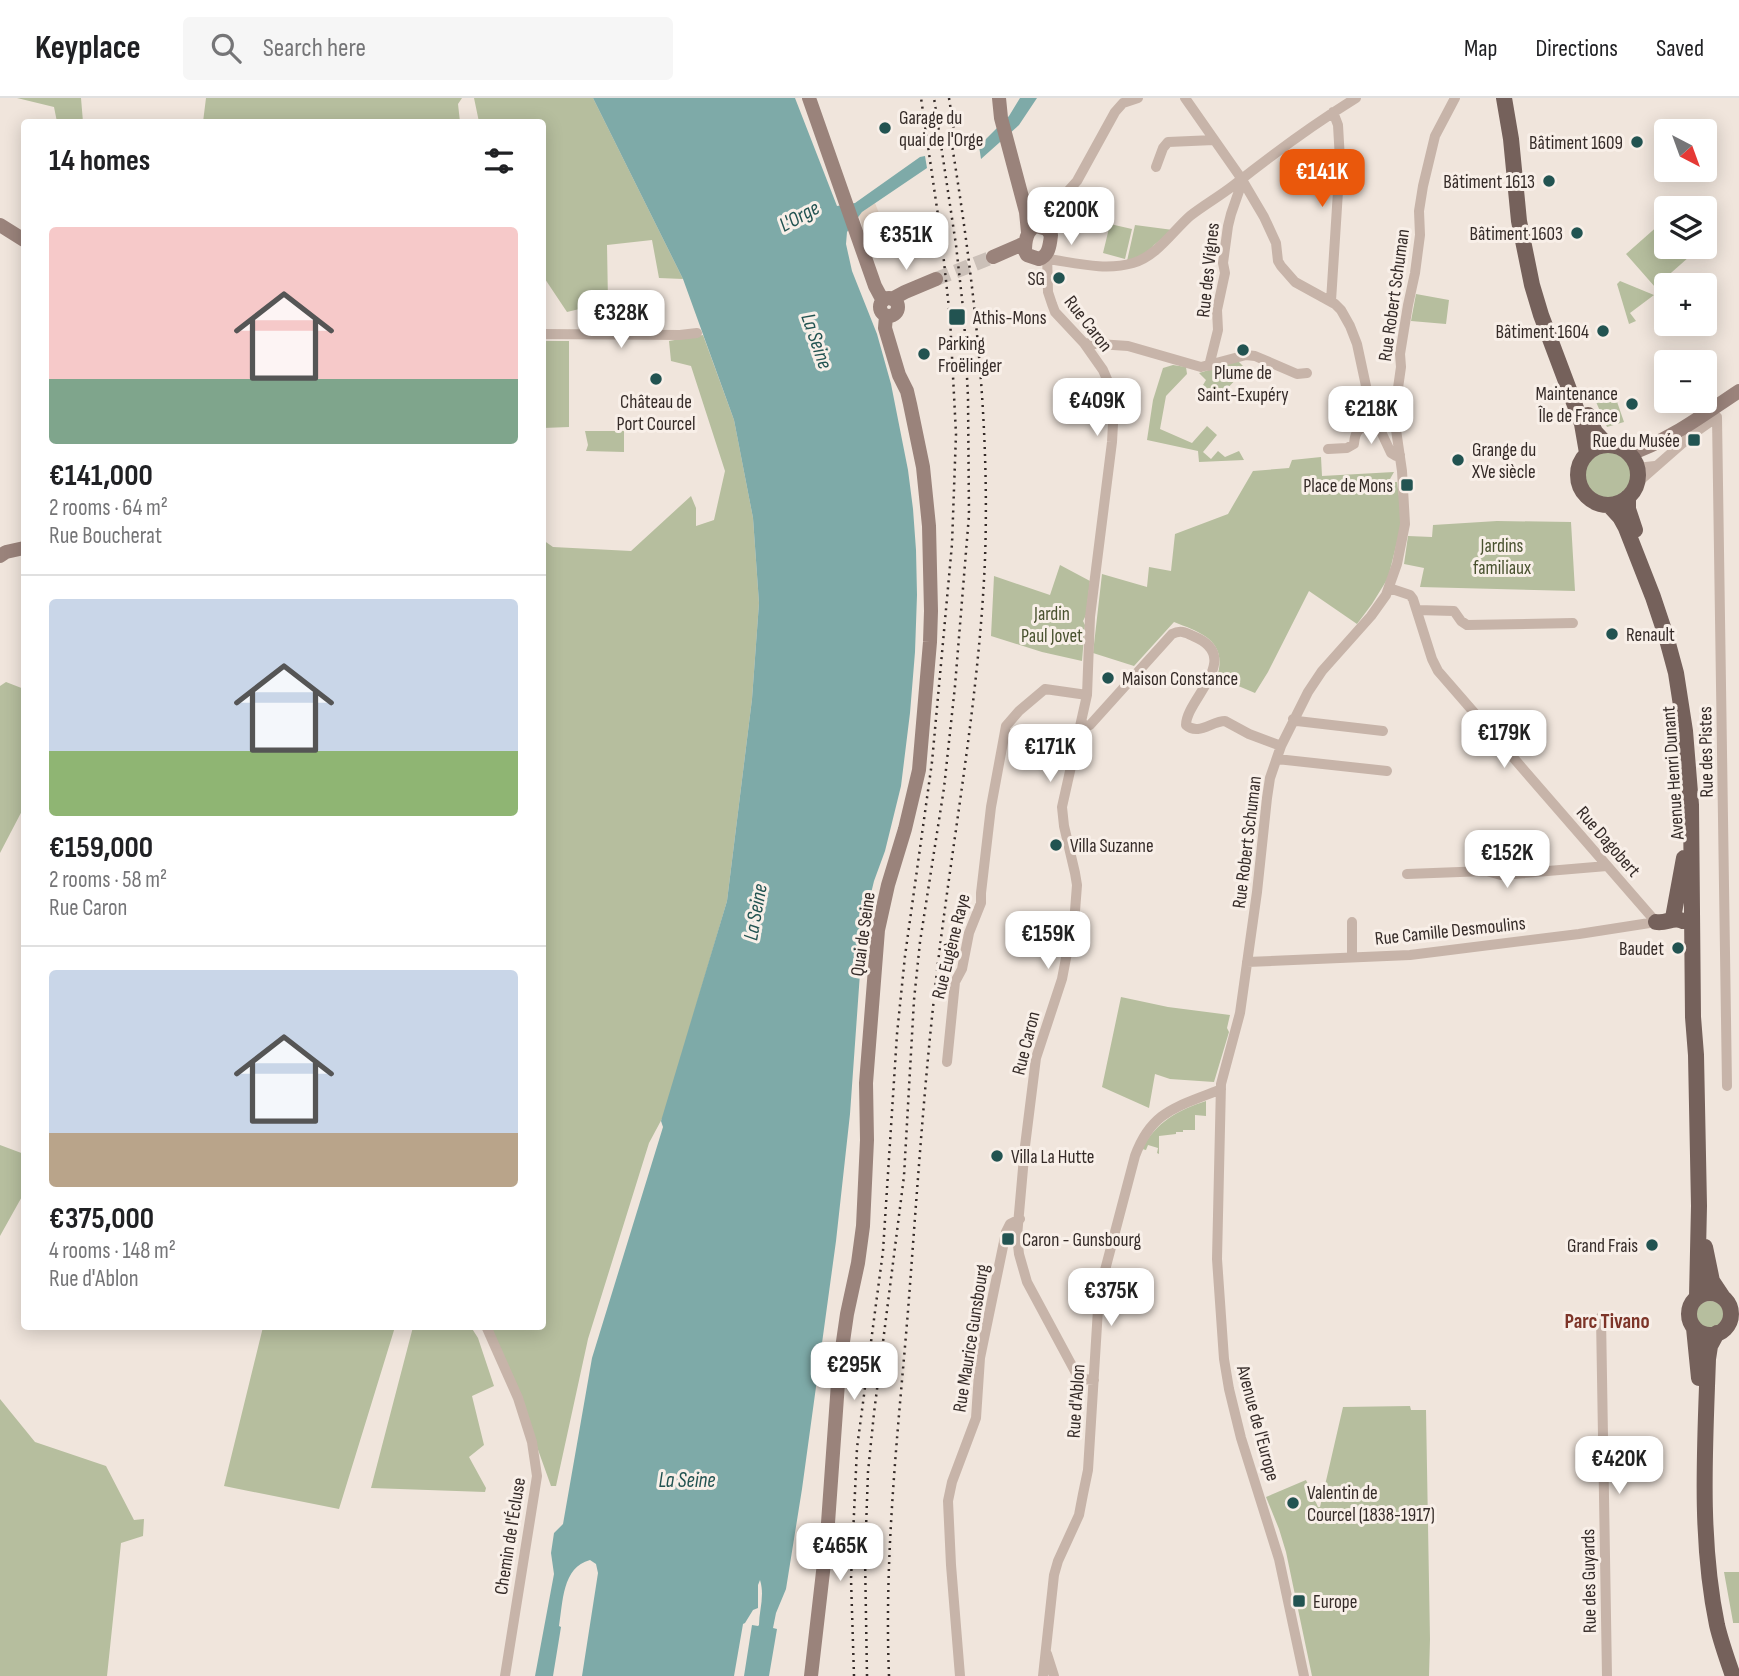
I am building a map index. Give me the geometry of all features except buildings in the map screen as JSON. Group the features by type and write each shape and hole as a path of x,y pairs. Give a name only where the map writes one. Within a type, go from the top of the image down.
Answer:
{"main road":[{"name":"Quai de Seine","path":"809,98 876,286 888,300 880,304 880,310 888,316 906,372 907,391 923,467 929,526 931,611 927,692 917,780 878,930 866,1083 867,1140 863,1226 842,1341 819,1614 811,1676"},
{"path":"993,257 1029,235 1051,235 1048,256 1039,259 1027,255 1029,235 1001,118 999,98"},
{"path":"1504,98 1519,221 1532,285 1582,424 1587,453"},
{"path":"1514,98 1523,211 1535,272 1590,421 1595,432 1607,445"},
{"path":"0,225 21,238"},
{"path":"888,300 936,279"},
{"path":"1633,473 1618,447 1600,446 1587,453 1579,466 1580,488 1595,503 1609,505 1623,501 1645,449 1739,391"},
{"name":"Avenue Henri Dunant","path":"1633,473 1628,509 1668,615 1681,663 1691,719 1698,823 1699,1016 1696,1055"},
{"name":"Avenue Henri Dunant","path":"1609,505 1620,517 1637,554 1663,626 1676,673 1685,731 1690,805 1696,1055 1699,1206 1697,1297"},
{"path":"0,556 21,549"},
{"path":"1656,922 1667,922 1673,918 1690,832"},
{"path":"1673,918 1685,921 1692,931"},
{"name":"Avenue Henri Dunant","path":"1699,1206 1712,1281 1722,1296"},
{"path":"1704,1460 1710,1346 1717,1333 1729,1322 1731,1314 1722,1296 1710,1293 1704,1293 1692,1302 1689,1319 1694,1328 1710,1582 1717,1626 1733,1676"},
{"path":"1694,1328 1704,1334 1717,1333"}],"street":[{"path":"1029,235 1081,175 1115,112 1123,103 1138,98"},
{"path":"1185,98 1241,178 1273,234 1281,266 1302,287 1331,301 1341,310 1354,334 1377,423 1391,453 1400,455"},
{"path":"1048,256 1088,266 1119,266 1144,259 1191,216 1241,178 1356,98"},
{"name":"Rue Robert Schuman","path":"1221,1089 1240,1013 1267,798 1276,759 1308,692 1322,671 1371,616 1389,588 1397,564 1405,524 1404,485 1395,424 1402,341 1420,235 1420,199 1435,136 1455,98"},
{"path":"1331,301 1340,160 1338,125 1333,112"},
{"path":"1156,166 1168,142 1214,140"},
{"name":"Rue des Vignes","path":"1209,366 1218,330 1217,310 1225,273 1223,263 1228,226 1241,178"},
{"name":"Rue Caron","path":"1048,256 1050,301 1055,312 1084,343 1103,370 1110,384 1114,405 1112,442 1090,617 1087,695 1062,807 1077,885 1075,911 1062,979 1036,1058 1017,1236 1027,1282 1077,1375 1083,1379 1094,1380"},
{"path":"546,334 697,333"},
{"path":"1084,343 1128,346 1201,367 1246,355 1255,356 1297,374 1307,373"},
{"name":"Rue des Pistes","path":"1656,466 1693,434 1717,418 1727,1086"},
{"path":"1328,449 1347,448 1354,444 1355,434 1363,426 1377,423"},
{"path":"1633,473 1656,466"},
{"path":"1633,473 1656,466"},
{"path":"1389,588 1410,595 1417,610 1454,611 1467,625 1573,623"},
{"name":"Rue Dagobert","path":"1417,610 1438,671 1656,922"},
{"path":"1080,727 1090,724 1172,634 1178,631 1204,642 1214,659 1205,690 1186,719 1187,726 1196,730 1220,720 1225,721 1281,747"},
{"name":"Rue Eugène Raye","path":"947,1062 955,982 962,969 969,933 981,903 991,807 1006,726 1019,711 1045,690 1087,695"},
{"path":"1293,719 1383,731"},
{"path":"1276,759 1387,771"},
{"path":"1407,874 1486,871 1501,875 1607,866"},
{"path":"1352,922 1352,957"},
{"name":"Rue Camille Desmoulins","path":"1247,962 1410,955 1656,922"},
{"name":"Rue d'Ablon","path":"1043,1676 1054,1575 1079,1515 1086,1482 1099,1293 1140,1142 1153,1122 1164,1114 1221,1089"},
{"name":"Avenue de l'Europe","path":"1221,1089 1217,1259 1224,1359 1241,1438 1279,1559 1304,1675"},
{"name":"Rue Maurice Gunsbourg","path":"960,1676 948,1501 952,1482 976,1418 980,1358 1006,1231 1010,1224 1020,1219"},
{"name":"Rue des Guyards","path":"1601,1317 1606,1676"},
{"name":"Chemin de l'Écluse","path":"488,1330 518,1398 537,1466 536,1489 505,1676"},
{"path":"1047,1654 1054,1676"}],"green space":[{"path":"17,98 81,98 83,119 56,119 54,107"},
{"path":"206,98 462,98 458,104 460,119 203,119"},
{"path":"474,98 593,98 683,279 659,278 652,240 607,245 608,302 567,312 546,280 546,119 478,119"},
{"path":"1110,224 1132,229 1125,259 1103,253"},
{"path":"1135,225 1173,230 1147,254 1127,261"},
{"path":"1654,229 1654,259 1687,259 1671,273 1654,273 1654,286 1626,254"},
{"path":"1620,281 1654,295 1630,313 1636,321 1629,324 1617,284"},
{"path":"1416,294 1449,300 1446,324 1411,321"},
{"path":"703,335 734,420 753,518 759,603 752,699 727,901 664,1115 649,1143 588,1339 556,1486 551,1486 490,1330 546,1330 546,542 553,547 631,551 691,496 696,508 696,526 714,520 725,471 691,366 671,361 669,341"},
{"path":"546,341 569,341 569,427 546,428"},
{"path":"1238,361 1246,369 1217,399 1203,385 1206,380 1199,373"},
{"path":"1173,365 1186,367 1187,374 1166,396 1160,429 1192,443 1207,426 1217,435 1203,452 1211,459 1218,451 1225,457 1239,451 1244,460 1199,462 1198,451 1147,440 1153,400 1163,368"},
{"path":"1613,390 1624,422 1607,427 1593,395"},
{"path":"585,431 624,431 624,452 586,451 588,445"},
{"path":"1608,452 1624,459 1631,475 1624,491 1608,498 1592,491 1585,475 1592,459"},
{"path":"1321,457 1322,476 1394,472 1390,479 1397,482 1401,510 1400,530 1388,578 1357,624 1309,591 1255,693 1217,677 1219,655 1216,647 1203,635 1174,622 1134,666 1093,653 1102,574 1147,587 1149,567 1171,571 1175,534 1228,514 1253,471 1289,468 1292,460"},
{"name":"Jardins familiaux","path":"1497,521 1571,522 1575,591 1420,587 1424,568 1404,564 1408,536 1432,537 1433,525"},
{"name":"Jardin Paul Jovet","path":"1060,565 1090,581 1083,621 1082,661 991,636 994,576 1050,595"},
{"path":"6,682 21,688 21,813 0,853 0,686"},
{"path":"1121,997 1168,1007 1230,1015 1227,1028 1229,1032 1214,1082 1170,1079 1155,1074 1149,1108 1102,1087"},
{"path":"1206,1101 1206,1116 1195,1115 1195,1130 1159,1136 1159,1154 1158,1148 1148,1145 1146,1150 1142,1149 1154,1131 1169,1118"},
{"path":"0,1145 21,1153 21,1198 0,1236"},
{"path":"1710,1301 1720,1305 1724,1315 1720,1325 1710,1329 1700,1325 1696,1315 1700,1305"},
{"path":"262,1330 394,1330 339,1509 224,1486"},
{"path":"412,1330 473,1330 494,1386 472,1396 484,1445 469,1457 486,1488 485,1492 371,1488"},
{"path":"0,1399 35,1442 106,1466 134,1520 144,1519 143,1536 121,1543 107,1676 0,1676"},
{"path":"1410,1406 1411,1410 1426,1410 1429,1676 1312,1676 1286,1552 1266,1497 1306,1480 1320,1507 1343,1407"},
{"path":"1724,1572 1739,1572 1739,1623 1733,1623"}],"shaded area":[{"path":"875,203 888,236 868,244 859,216"}],"water":[{"name":"La Seine","path":"593,98 795,98 837,206 855,203 920,157 925,156 927,168 862,212 847,232 846,244 852,271 877,334 891,384 908,470 916,550 915,652 901,786 885,851 874,881 862,945 850,1114 836,1241 802,1489 786,1589 773,1628 777,1629 769,1676 744,1676 752,1625 759,1625 762,1597 760,1580 758,1608 753,1610 743,1624 734,1676 582,1676 598,1573 596,1564 590,1560 574,1570 566,1587 553,1676 535,1676 554,1574 551,1553 554,1533 563,1524 592,1358 663,1127 661,1121 727,901 752,699 759,603 753,518 734,420 683,279"},
{"path":"1020,98 1037,98 1019,125 981,159 979,146 1009,116"}],"tunnel":[{"path":"936,279 993,257"}],"railway":[{"path":"854,1676 851,1579 857,1448 883,1251 897,1034 932,762 952,544 956,434 950,318 921,98"},
{"path":"867,1676 865,1557 868,1472 904,1176 914,1000 920,942 944,788 969,515 964,317 934,98"},
{"path":"949,98 956,143"},
{"path":"889,1676 888,1585 893,1493 923,1116 937,971 974,696 985,559 985,452 978,345 950,133"}],"place":[{"name":"Garage du quai de l'Orge","path":"885,128"},
{"name":"Bâtiment 1609","path":"1637,142"},
{"name":"Bâtiment 1613","path":"1549,181"},
{"name":"Bâtiment 1603","path":"1577,233"},
{"name":"SG","path":"1059,278"},
{"name":"Athis-Mons","path":"957,317"},
{"name":"Bâtiment 1604","path":"1603,331"},
{"name":"Plume de Saint-Exupéry","path":"1243,350"},
{"name":"Parking Froëlinger","path":"924,354"},
{"name":"Château de Port Courcel","path":"656,379"},
{"name":"Maintenance Île de France","path":"1632,404"},
{"name":"Rue du Musée","path":"1694,440"},
{"name":"Grange du XVe siècle","path":"1458,460"},
{"name":"Place de Mons","path":"1407,485"},
{"name":"Renault","path":"1612,634"},
{"name":"Maison Constance","path":"1108,678"},
{"name":"Villa Suzanne","path":"1056,845"},
{"name":"Baudet","path":"1678,948"},
{"name":"Villa La Hutte","path":"997,1156"},
{"name":"Caron - Gunsbourg","path":"1008,1239"},
{"name":"Grand Frais","path":"1652,1245"},
{"name":"Valentin de Courcel (1838-1917)","path":"1293,1503"},
{"name":"Europe","path":"1299,1601"}],"district":[{"name":"Parc Tivano","path":"1607,1321"}],"water label":[{"name":"L'Orge","path":"799,216"}]}
